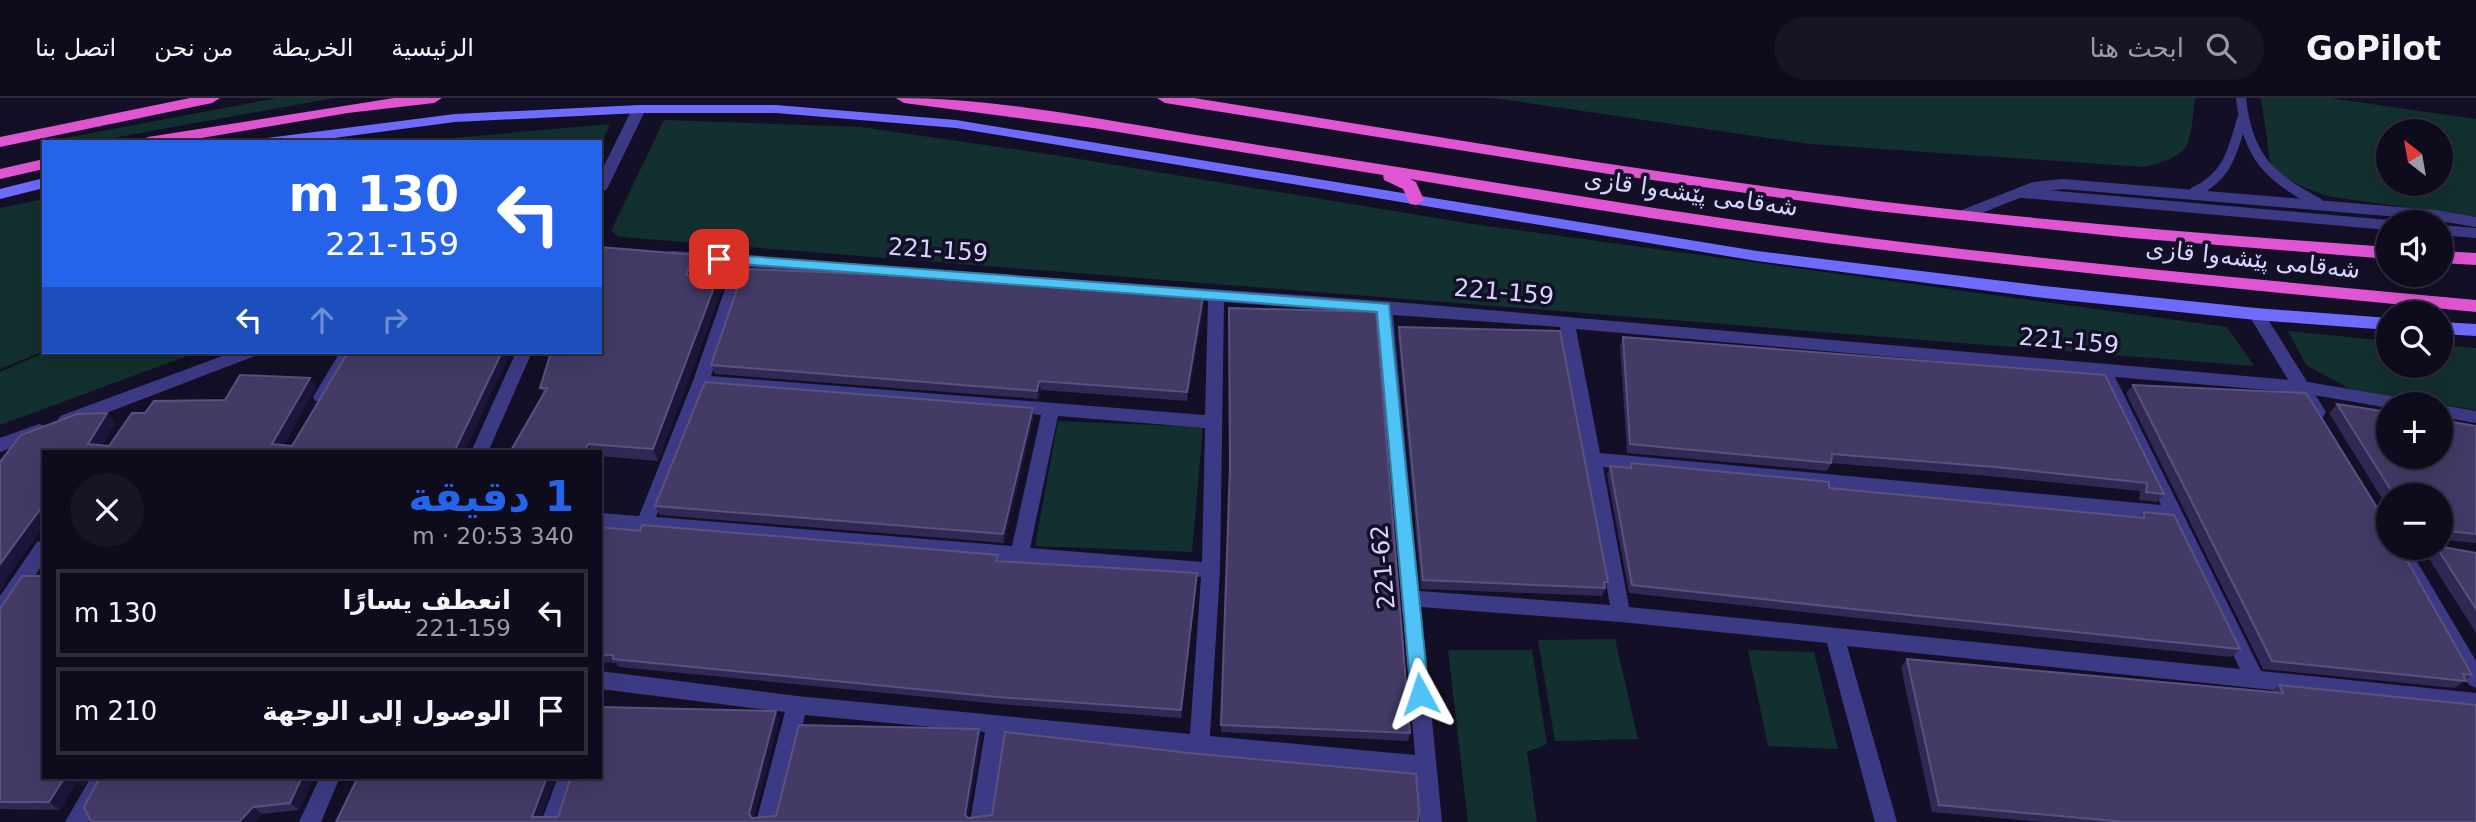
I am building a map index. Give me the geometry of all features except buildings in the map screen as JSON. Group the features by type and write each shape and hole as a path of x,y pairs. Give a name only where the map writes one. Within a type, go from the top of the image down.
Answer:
{"highway":[{"path":"0,142 212,98"},
{"path":"160,140 348,108 434,98"},
{"name":"شەقامی پێشەوا قازی","path":"904,98 1093,123 1625,209 1874,243 2234,283 2476,306"},
{"name":"شەقامی پێشەوا قازی","path":"1165,98 1624,170 1876,206 2215,240 2376,252"},
{"path":"0,174 42,164"},
{"path":"1377,169 1410,186 1416,200"},
{"path":"2453,258 2476,259"}],"main road":[{"path":"283,140 455,118 639,109 776,109 956,124 1757,256 2044,292 2256,314 2376,323"},
{"path":"0,194 42,184"},
{"path":"2453,329 2476,330"}],"street":[{"path":"602,185 639,109"},
{"name":"221-159","path":"652,255 1216,294 1567,322 2301,387 2376,400"},
{"path":"645,523 701,381 743,260"},
{"path":"1199,745 1211,570 1216,294"},
{"name":"221-62","path":"1384,307 1431,822"},
{"path":"2256,314 2323,423"},
{"path":"1567,322 1621,614"},
{"path":"0,445 244,354"},
{"path":"316,407 347,354"},
{"path":"480,450 523,354"},
{"path":"2102,368 2255,679"},
{"path":"701,381 1214,422"},
{"path":"135,411 149,391"},
{"path":"1019,554 1051,409"},
{"path":"2453,413 2476,417"},
{"path":"1593,459 2175,514"},
{"path":"602,520 1211,570"},
{"path":"0,612 42,550"},
{"path":"2407,560 2476,679"},
{"path":"1411,598 1621,614 2476,702"},
{"path":"1835,638 1885,822"},
{"path":"602,681 996,726 1426,766"},
{"path":"767,822 797,705"},
{"path":"982,822 996,726"},
{"path":"76,822 101,779"},
{"path":"310,822 329,779"},
{"path":"552,822 567,779"}],"lane":[{"path":"2241,98 2242,118 2264,169 2285,185 2325,206"},
{"path":"2189,194 2204,189 2222,176 2242,118"},
{"path":"1963,215 2034,187 2063,184 2435,215 2476,222"},
{"path":"2016,193 2376,224"},
{"path":"2453,231 2476,233"}],"green space":[{"path":"277,98 334,98 102,140 55,140"},
{"path":"1493,98 2195,98 2192,127 2186,146 2173,158 2144,167 1810,144"},
{"path":"2261,98 2329,98 2476,119 2476,217 2453,214 2453,210 2426,210 2332,197 2285,177 2271,168"},
{"path":"664,120 861,127 1061,156 1466,223 2227,327 2254,366 620,237 611,231"},
{"path":"610,124 602,142 430,140"},
{"path":"42,199 42,352 0,369 0,208"},
{"path":"2288,331 2376,340 2376,378 2453,378 2453,346 2476,348 2476,410 2453,406 2453,392 2376,394 2352,390 2306,365"},
{"path":"42,354 193,354 0,425 0,372"},
{"path":"1058,421 1203,427 1192,552 1035,546"},
{"path":"1615,639 1638,739 1555,741 1538,640"},
{"path":"1448,650 1532,650 1547,744 1527,752 1537,822 1468,822"},
{"path":"1748,650 1814,652 1838,749 1768,746"}],"route":[{"path":"719,259 1384,307 1420,694"}]}
